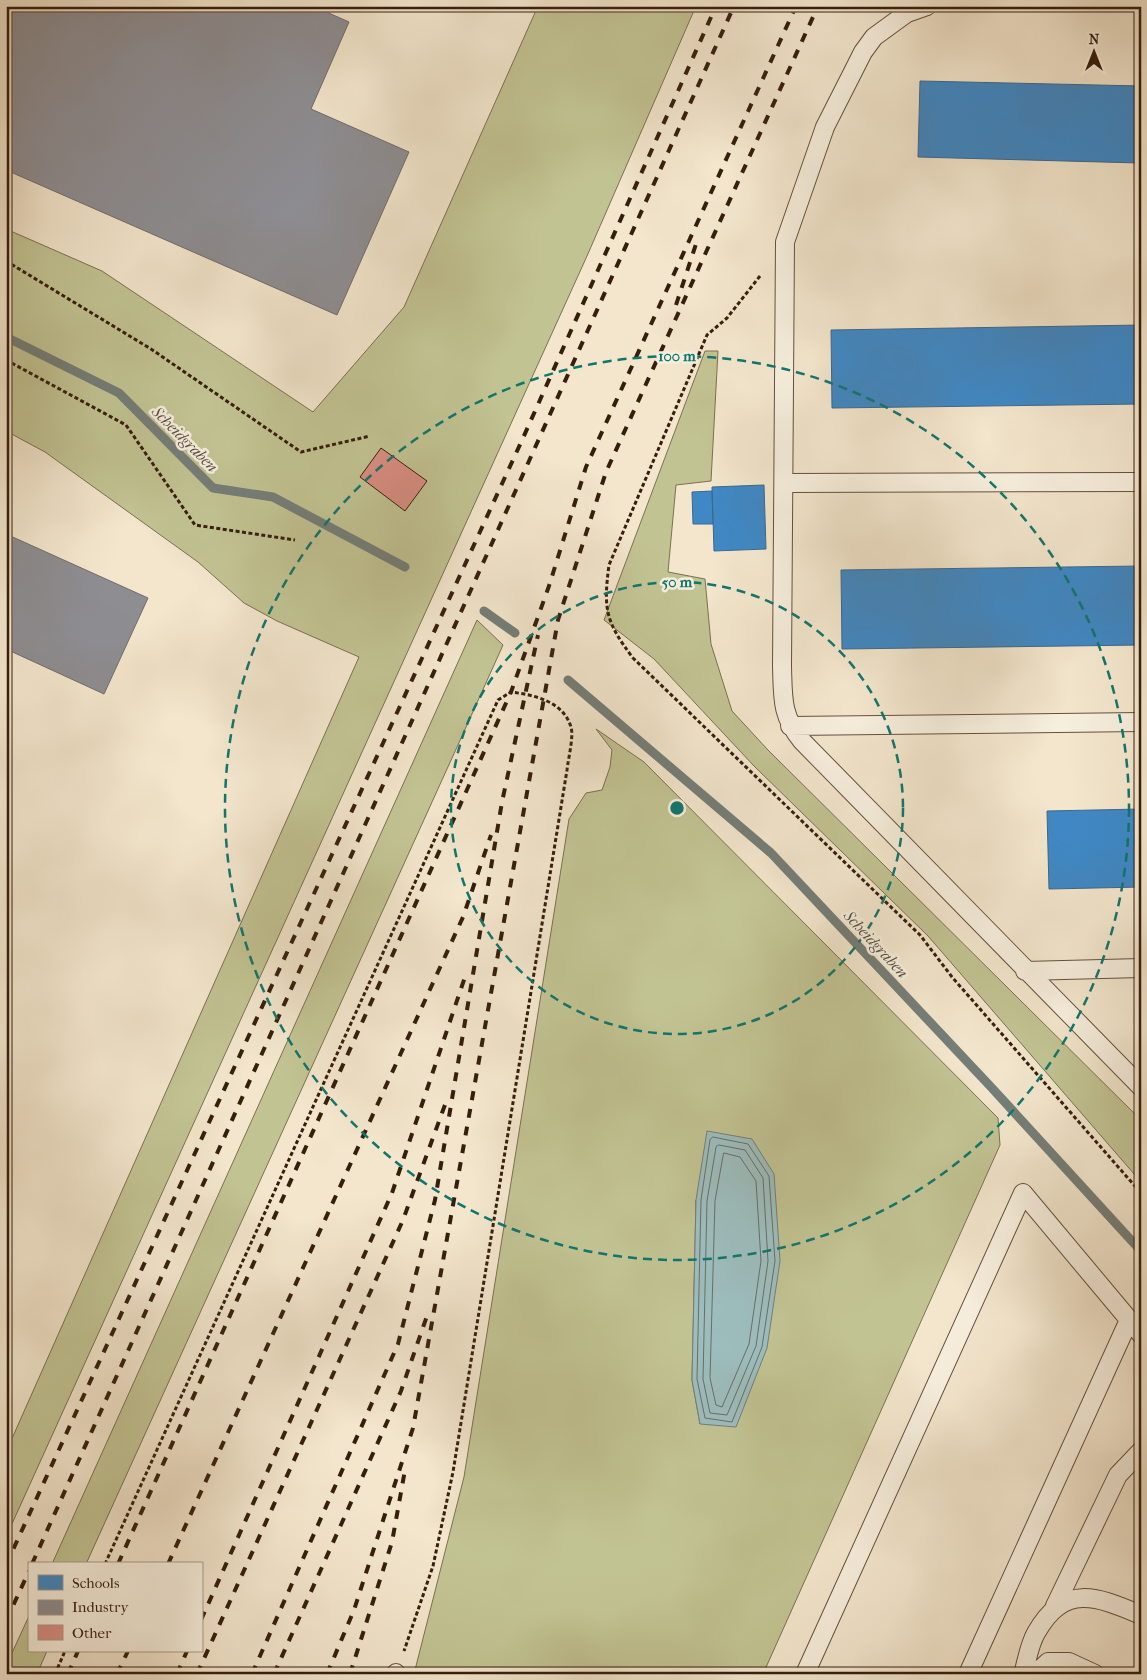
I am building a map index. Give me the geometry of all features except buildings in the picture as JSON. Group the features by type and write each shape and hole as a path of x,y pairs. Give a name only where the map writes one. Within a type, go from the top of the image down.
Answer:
{"lane":[{"path":"927,6 907,13 874,37 863,52 825,127 786,242 783,708 790,726 802,741 1024,971 1141,1087"},
{"path":"785,483 1141,482"},
{"path":"790,726 1141,722"},
{"path":"1024,971 1141,968"},
{"path":"805,1674 1023,1192 1141,1334"},
{"path":"968,1674 1128,1320"},
{"path":"1023,1674 1035,1634 1055,1606 1118,1475 1141,1451"},
{"path":"1055,1606 1078,1597 1109,1601 1141,1616"},
{"path":"1035,1674 1048,1662 1070,1662 1095,1674"}],"path":[{"path":"6,262 151,349 301,452 370,436"},
{"path":"6,360 126,425 195,525 296,540"},
{"path":"106,1562 498,700 511,692 544,699 560,709 572,728 567,770 453,1472 433,1566 396,1674"},
{"path":"55,1674 65,1652"}],"green space":[{"path":"538,6 696,6 587,256 6,1537 6,1452 359,657 277,621 244,603 198,562 45,452 6,431 6,229 102,271 313,412 404,307"},
{"path":"705,351 718,351 711,481 676,485 668,572 705,579 711,644 732,711 768,750 1141,1120 1141,1182 928,936 754,766 654,659 604,620"},
{"path":"477,620 503,645 467,725 87,1562 53,1562"},
{"path":"596,729 644,762 998,1118 1000,1145 763,1674 414,1674 464,1477 569,819 586,793 602,790 610,767 612,750","holes":["696,1200 700,1424 692,1380"]},
{"path":"28,1618 28,1652 47,1652 37,1674 6,1674 6,1666"}],"water":[{"path":"707,1131 752,1139 774,1174 780,1261 767,1348 736,1427 700,1424 692,1380 696,1200"}],"waterway":[{"name":"Scheidgraben","path":"6,337 119,393 213,488 273,497 405,567"},
{"name":"Scheidgraben","path":"484,611 515,633"},
{"name":"Scheidgraben","path":"568,680 771,853 991,1087 1141,1251"}],"railway":[{"path":"6,1565 523,438 716,6"},
{"path":"33,1562 734,6"},
{"path":"119,1562 511,692 549,586 586,467 796,6"},
{"path":"327,1674 354,1610 413,1428 558,620 606,472 818,6"},
{"path":"676,305 698,238"},
{"path":"252,1674 398,1344 435,1200 502,802 538,635"},
{"path":"169,1562 463,917 491,835"},
{"path":"202,1618 392,1193 466,974"},
{"path":"197,1674 403,1220 446,1102"},
{"path":"274,1674 401,1391 428,1313"},
{"path":"350,1674 392,1542 405,1470"},
{"path":"6,1621 28,1573"},
{"path":"68,1674 78,1652"},
{"path":"117,1674 128,1652"},
{"path":"177,1674 187,1652"}]}
